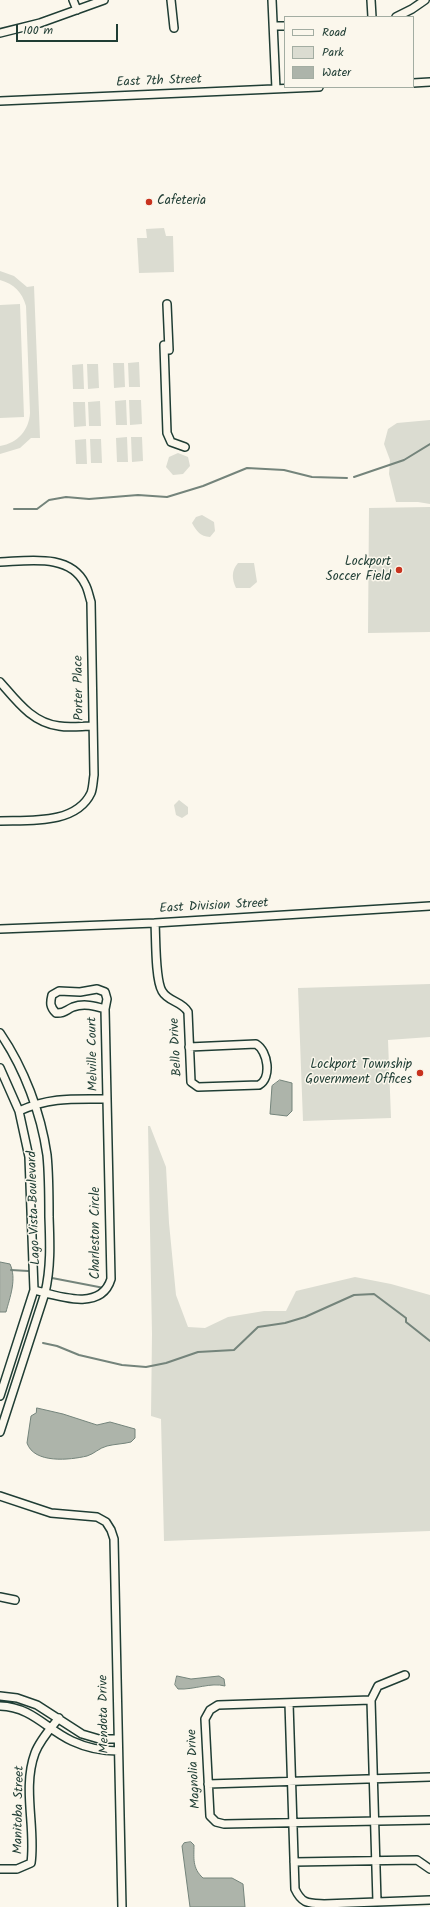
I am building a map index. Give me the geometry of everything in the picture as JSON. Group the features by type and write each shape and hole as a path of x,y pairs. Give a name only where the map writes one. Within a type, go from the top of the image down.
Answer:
{"street":[{"path":"73,0 77,10"},
{"path":"0,33 40,23 104,0"},
{"path":"171,0 174,28"},
{"path":"272,0 276,89"},
{"path":"371,0 372,16"},
{"path":"398,16 425,0"},
{"path":"274,26 284,26"},
{"path":"414,83 430,82"},
{"name":"East 7th Street","path":"0,101 298,88"},
{"path":"167,304 167,433 171,442 185,447"},
{"name":"Porter Place","path":"0,562 43,560 64,564 78,572 86,584 90,602 94,775 91,793 84,804 70,813 50,819 0,821"},
{"path":"0,682 26,710 41,721 59,726 93,726"},
{"name":"East Division Street","path":"0,929 155,923 430,906"},
{"name":"Bello Drive","path":"155,923 159,980 162,991 168,998 184,1005 188,1012 189,1047 191,1082 194,1086 259,1085 264,1082 266,1076 265,1053 262,1047 256,1044 189,1047"},
{"name":"Melville Court","path":"105,1009 85,1005 74,1007 62,1014 56,1013 51,1008 50,1002 52,995 59,991 80,992 97,988 105,992 108,998 105,1009 106,1099"},
{"name":"Lago Vista Boulevard","path":"0,1033 22,1074 34,1104 47,1156 50,1272 45,1293 0,1432"},
{"name":"Lago Vista Boulevard","path":"0,1068 19,1111 29,1157 34,1290 0,1396"},
{"path":"19,1111 34,1104 50,1100 106,1099"},
{"name":"Charleston Circle","path":"34,1290 71,1298 91,1298 101,1295 108,1289 111,1279 106,1099"},
{"name":"Mendota Drive","path":"0,1496 51,1513 97,1516 106,1522 114,1539 117,1739 122,1907"},
{"path":"0,1597 15,1600"},
{"path":"377,1902 371,1700 378,1686 405,1676"},
{"path":"0,1696 17,1698 37,1705 82,1734 99,1739 117,1739"},
{"name":"Magnolia Drive","path":"371,1700 218,1705 210,1710 205,1719 210,1816 216,1822 224,1824 430,1820"},
{"path":"289,1703 295,1889 299,1898 308,1903 430,1900"},
{"path":"0,1706 17,1708 33,1715 71,1741 92,1749 118,1751"},
{"name":"Manitoba Street","path":"0,1869 17,1869 31,1863 31,1770 35,1752 51,1727 59,1718"},
{"path":"208,1784 430,1777"},
{"path":"294,1862 417,1860 430,1869"}],"green space":[{"path":"164,228 166,236 173,236 174,272 139,273 137,238 147,238 146,229"},
{"path":"0,271 14,276 27,287 34,286 40,438 31,438 20,448 0,454 0,446 17,439 25,430 30,413 26,306 17,289 0,280"},
{"path":"20,304 24,417 0,418 0,305"},
{"path":"139,362 140,387 129,387 128,363"},
{"path":"113,363 124,363 125,387 114,388"},
{"path":"83,364 84,389 73,389 72,365"},
{"path":"87,364 98,364 99,388 88,389"},
{"path":"126,400 127,425 116,425 115,401"},
{"path":"129,400 141,400 142,424 130,425"},
{"path":"100,401 101,426 89,426 88,402"},
{"path":"73,402 85,402 86,426 74,427"},
{"path":"430,420 430,504 418,502 396,502 389,474 390,460 384,444 388,429 397,423"},
{"path":"127,437 128,462 117,462 116,438"},
{"path":"131,437 142,437 143,461 132,462"},
{"path":"86,439 87,464 76,464 75,440"},
{"path":"90,439 101,439 102,463 91,463"},
{"path":"178,453 188,457 190,466 183,474 173,475 166,467 169,457"},
{"name":"Lockport Soccer Field","path":"430,507 430,632 368,633 369,508"},
{"path":"202,515 214,522 215,531 210,537 199,533 192,523 196,517"},
{"path":"238,563 254,563 257,582 250,588 236,588 233,575 234,569"},
{"path":"179,800 188,807 188,814 182,818 176,815 174,805"},
{"path":"430,984 430,1037 388,1040 391,1118 303,1121 298,988"},
{"path":"148,1126 150,1126 166,1167 169,1223 176,1295 188,1327 205,1328 228,1317 264,1311 286,1311 296,1291 355,1277 391,1284 430,1295 430,1531 164,1541 161,1419 151,1416 152,1334"}],"water":[{"path":"280,1080 292,1083 292,1111 287,1116 270,1114 272,1086"},
{"path":"0,1262 10,1264 13,1276 11,1294 6,1312 0,1312"},
{"path":"37,1408 63,1414 97,1425 110,1422 135,1429 135,1438 131,1442 104,1447 87,1456 71,1459 53,1459 45,1457 31,1450 27,1443 31,1416 36,1413"},
{"path":"177,1676 191,1679 219,1676 224,1679 225,1686 208,1685 178,1689 175,1685"},
{"path":"191,1842 194,1845 195,1867 199,1874 203,1878 232,1878 243,1884 245,1907 190,1907 182,1846 184,1843"}],"waterway":[{"path":"354,477 404,460 430,444"},
{"path":"14,509 37,509 49,500 66,497 89,499 138,495 167,497 203,486 247,468 284,470 312,477 347,478"},
{"path":"11,1270 28,1271"},
{"path":"52,1278 104,1288"},
{"path":"43,1343 57,1346 79,1355 122,1365 146,1367 166,1363 198,1352 234,1350 258,1327 285,1323 305,1317 354,1295 374,1294 406,1318 406,1322 430,1341"}],"place":[{"name":"Cafeteria","path":"149,202"},
{"name":"Lockport Soccer Field","path":"399,570"},
{"name":"Lockport Township Government Offices","path":"420,1073"}]}
